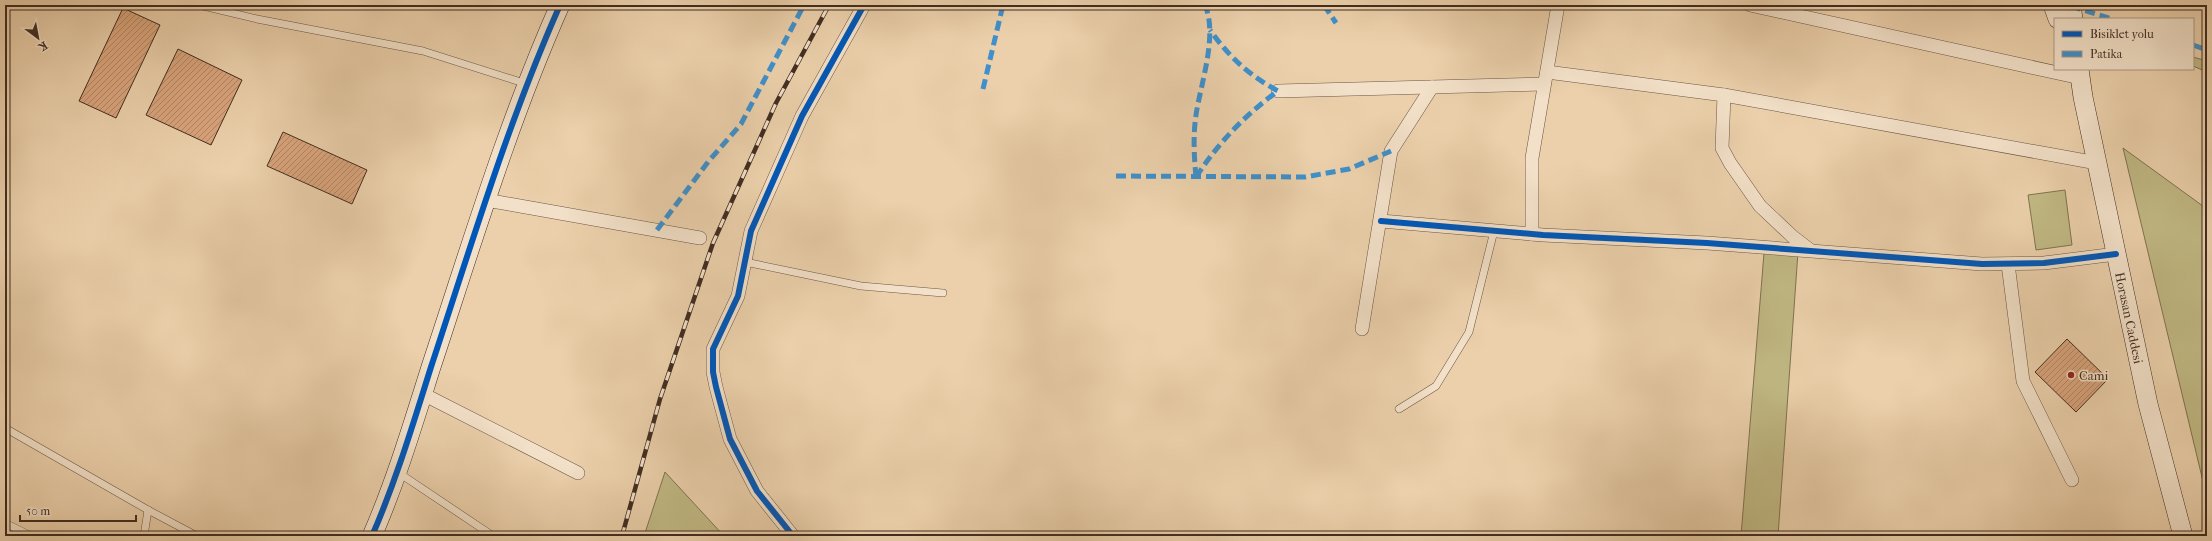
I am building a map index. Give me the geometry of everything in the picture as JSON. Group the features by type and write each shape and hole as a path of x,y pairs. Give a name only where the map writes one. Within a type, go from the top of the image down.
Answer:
{"street":[{"path":"372,536 397,472 486,200 527,84 560,5"},
{"path":"793,536 757,491 741,463 730,439 713,372 713,349 738,296 751,231 802,116 864,5"},
{"path":"1532,234 1532,158 1558,5"},
{"path":"1750,5 2054,67"},
{"path":"2053,5 2058,18"},
{"path":"2071,5 2073,18"},
{"name":"Horasan Caddesi","path":"2076,72 2097,163 2148,404 2183,536"},
{"path":"1278,91 1432,87 1546,78 1724,95 2097,163"},
{"path":"1362,329 1381,221 1391,151 1432,87"},
{"path":"1724,95 1722,148 1730,163 1760,206 1793,237 1810,250"},
{"path":"486,200 700,238"},
{"path":"1381,221 1532,234 1707,243 2008,264 2066,261 2116,254"},
{"path":"2008,264 2023,381 2072,480"},
{"path":"422,394 578,473"}],"lane":[{"path":"199,5 256,19 423,51 527,84"},
{"path":"1399,409 1436,386 1469,332 1494,231"},
{"path":"745,262 861,286 943,293"},
{"path":"5,428 148,510 197,536"},
{"path":"397,472 493,536"},
{"path":"144,536 148,510"},
{"path":"5,523 31,536"}],"shaded area":[{"path":"2194,57 2207,61 2207,72 2194,66"},
{"path":"2123,148 2207,209 2207,498"},
{"path":"2065,190 2072,245 2036,250 2028,195"},
{"path":"1798,252 1778,536 1741,536 1764,253"},
{"path":"665,472 724,536 644,536"}],"building":[{"path":"123,8 160,25 116,118 79,101"},
{"path":"178,49 242,80 211,145 146,115"},
{"path":"283,132 367,170 352,204 267,166"},
{"name":"Cami","path":"2067,339 2108,379 2076,412 2035,372"}],"railway":[{"path":"622,536 660,399 713,243 776,103 829,5"}],"marked path":[{"path":"657,230 708,162 741,124 804,5"},
{"path":"983,89 1003,5"},
{"path":"1196,177 1194,146 1195,123 1207,59 1210,31 1209,17 1205,5"},
{"path":"1324,5 1336,23"},
{"path":"2071,6 2109,18"},
{"path":"1196,177 1214,152 1233,130 1254,110 1278,91 1258,79 1232,57 1210,30"},
{"path":"2194,45 2207,50"},
{"path":"1116,176 1305,177 1349,169 1391,151"}],"cycle path":[{"path":"372,536 404,452 507,139 541,49 560,5"},
{"path":"793,536 757,491 730,439 713,372 713,349 738,296 751,231 802,116 864,5"},
{"path":"1381,221 1543,235 1707,243 1982,264 2044,263 2116,254"}],"place":[{"name":"Cami","path":"2071,375"}]}
